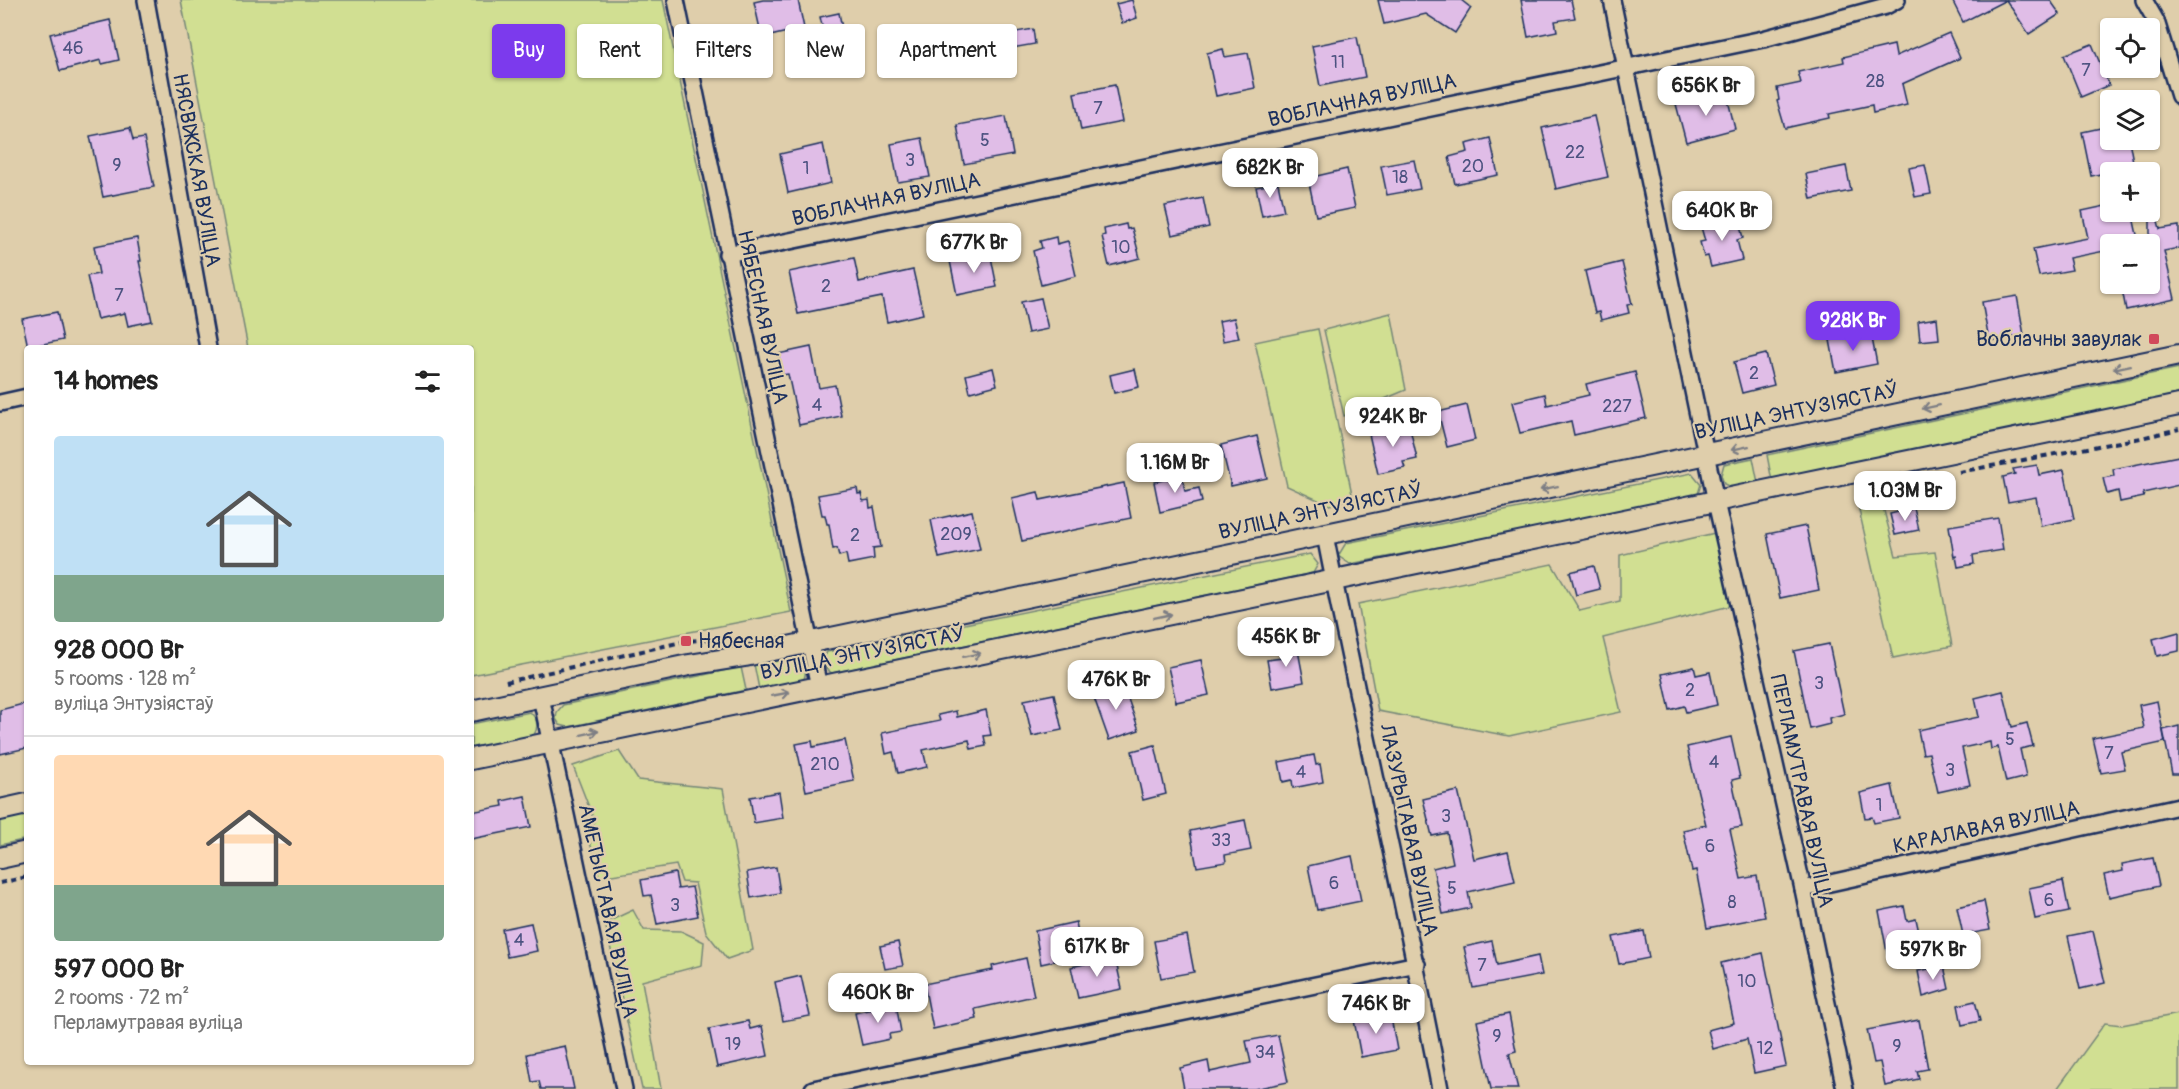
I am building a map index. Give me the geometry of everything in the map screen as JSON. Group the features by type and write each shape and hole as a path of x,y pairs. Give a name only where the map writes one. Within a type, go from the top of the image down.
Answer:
{"street":[{"name":"НЯСВІЖСКАЯ ВУЛІЦА","path":"146,0 207,345"},
{"name":"НЯБЕСНАЯ ВУЛІЦА","path":"676,0 727,254 819,687"},
{"name":"ПЕРЛАМУТРАВАЯ ВУЛІЦА","path":"1612,0 1716,502 1803,889 1845,1089"},
{"name":"ВОБЛАЧНАЯ ВУЛІЦА","path":"727,254 1763,39 1886,6 1897,0"},
{"path":"2144,0 2156,21 2179,96"},
{"name":"ВУЛІЦА ЭНТУЗІЯСТАЎ","path":"474,710 689,665 810,643 2179,355"},
{"path":"0,403 24,398"},
{"name":"ВУЛІЦА ЭНТУЗІЯСТАЎ","path":"474,758 2179,405"},
{"name":"ЛАЗУРЫТАВАЯ ВУЛІЦА","path":"1325,535 1417,964 1440,1089"},
{"name":"АМЕТЫСТАВАЯ ВУЛІЦА","path":"541,697 624,1089"},
{"path":"0,810 24,805"},
{"name":"КАРАЛАВАЯ ВУЛІЦА","path":"1803,889 2179,806"},
{"path":"0,858 24,853"},
{"path":"813,1089 1417,964"}],"path":[{"path":"0,883 24,878"}],"green space":[{"path":"181,0 663,0 674,53 674,78 679,78 791,612 474,674 474,345 247,345"},
{"path":"1391,313 1406,390 1344,416 1324,330"},
{"path":"1318,329 1353,499 1329,505 1287,486 1255,342"},
{"path":"2179,368 2179,394 1772,481 1767,455"},
{"path":"1753,458 1758,483 1733,488 1724,484 1721,475 1724,464"},
{"path":"1692,473 1701,484 1697,497 1350,564 1338,556 1346,543"},
{"path":"1879,492 1896,556 1935,552 1952,646 1893,658 1856,497"},
{"path":"1715,533 1730,606 1603,638 1621,712 1509,736 1378,711 1358,604 1552,564 1580,611 1620,601 1620,555"},
{"path":"1310,554 1318,564 1313,573 832,673 826,669 824,658 827,652"},
{"path":"799,656 805,667 804,679 759,689 754,664"},
{"path":"741,667 746,690 568,727 560,725 556,719 557,712 563,705"},
{"path":"530,712 535,717 537,729 534,735 474,747 474,723"},
{"path":"619,751 638,780 723,789 753,950 727,959 706,932 695,883 682,882 676,865 599,877 590,842 594,820 573,766"},
{"path":"24,815 24,840 0,845 0,820"},
{"path":"633,910 644,930 681,931 704,942 702,965 642,981 661,1089 642,1089 605,923"},
{"path":"2179,1014 2179,1089 2057,1089 2105,1023 2122,1025"}],"building":[{"path":"798,0 803,24 785,24 785,33 773,35 773,24 759,24 754,2"},
{"path":"1132,0 1137,18 1122,23 1116,4"},
{"path":"1378,0 1461,0 1471,8 1455,33 1426,14 1384,24"},
{"path":"1521,0 1571,0 1575,18 1555,21 1557,31 1528,37"},
{"path":"1952,0 2006,0 1963,22"},
{"path":"2006,0 2050,0 2060,14 2029,34"},
{"path":"839,13 841,24 822,24 820,17"},
{"path":"110,20 119,60 102,64 101,60 60,71 50,34"},
{"path":"1033,29 1035,44 1017,47 1017,32"},
{"path":"1949,33 1960,58 1902,84 1907,105 1873,113 1872,105 1829,114 1830,118 1785,128 1777,101 1779,100 1777,88 1801,83 1798,72 1844,62 1843,57 1894,45 1896,56"},
{"path":"1357,37 1365,77 1320,86 1312,46"},
{"path":"2092,44 2100,63 2100,78 2106,78 2109,85 2081,97 2064,55"},
{"path":"1223,49 1225,57 1248,53 1255,88 1216,96 1207,53"},
{"path":"1115,85 1122,122 1081,130 1074,93"},
{"path":"1726,92 1735,129 1686,142 1676,104"},
{"path":"1006,116 1013,155 964,164 957,125"},
{"path":"1594,116 1608,177 1556,189 1542,128"},
{"path":"130,128 133,140 144,138 154,187 103,197 90,136"},
{"path":"2100,128 2100,150 2131,150 2133,162 2100,162 2100,174 2091,176 2082,132"},
{"path":"922,138 930,177 898,182 891,144"},
{"path":"1490,138 1498,175 1455,184 1449,157 1468,152 1466,144"},
{"path":"823,144 831,183 788,193 780,154"},
{"path":"1414,160 1420,189 1387,195 1381,166"},
{"path":"1925,165 1931,194 1915,197 1909,168"},
{"path":"1846,166 1851,191 1811,199 1806,174"},
{"path":"1347,169 1355,208 1316,216 1308,178"},
{"path":"1278,183 1284,211 1262,216 1256,187"},
{"path":"1203,198 1209,227 1172,235 1165,206"},
{"path":"2100,207 2100,222 2134,222 2137,234 2100,234 2100,252 2069,258 2072,270 2039,276 2033,249 2088,238 2082,211"},
{"path":"1738,218 1743,238 1737,240 1742,260 1711,267 1708,256 1704,257 1700,242 1705,241 1701,227"},
{"path":"2150,222 2158,222 2160,229 2179,226 2179,248 2164,251 2175,299 2126,310 2123,294 2160,294 2160,234 2150,234"},
{"path":"1126,224 1127,229 1132,228 1140,258 1109,266 1102,236 1105,235 1104,229"},
{"path":"1056,237 1057,244 1068,241 1076,276 1041,285 1033,251 1042,248 1040,241"},
{"path":"137,238 141,261 139,261 152,321 128,326 125,313 97,319 87,276 99,274 94,246"},
{"path":"990,252 997,287 957,295 950,261"},
{"path":"854,258 859,282 913,270 923,314 887,322 882,297 798,314 789,272"},
{"path":"1622,262 1632,304 1627,305 1629,313 1601,320 1599,312 1595,313 1585,271"},
{"path":"2017,296 2024,335 1989,341 1982,302"},
{"path":"1041,298 1048,329 1028,333 1021,302"},
{"path":"57,312 63,340 28,345 22,319"},
{"path":"1234,318 1239,338 1223,341 1219,321"},
{"path":"1937,318 1939,339 1920,341 1918,321"},
{"path":"1871,333 1877,364 1836,372 1830,340"},
{"path":"811,347 819,388 835,385 841,416 799,425 788,374 782,375 778,354"},
{"path":"1766,354 1774,385 1742,393 1734,362"},
{"path":"993,368 997,385 970,392 966,375"},
{"path":"1135,369 1139,387 1114,393 1110,375"},
{"path":"1635,372 1646,418 1574,435 1571,421 1520,433 1512,402 1545,394 1547,405 1589,395 1586,384"},
{"path":"1467,405 1475,440 1447,447 1438,412"},
{"path":"1409,424 1417,459 1403,462 1405,468 1378,474 1369,434"},
{"path":"1257,436 1267,478 1231,486 1221,445"},
{"path":"2179,456 2179,485 2143,493 2144,497 2120,502 2118,491 2107,494 2103,478 2114,476 2113,469"},
{"path":"2037,465 2039,475 2064,470 2074,519 2041,526 2036,497 2008,502 2003,477 2015,474 2013,469"},
{"path":"1182,476 1185,491 1199,488 1202,502 1160,512 1154,482"},
{"path":"1124,483 1131,518 1022,541 1012,498 1038,492 1040,500"},
{"path":"857,488 863,501 869,500 870,508 874,507 881,547 873,548 874,559 848,564 846,554 839,556 837,548 833,549 829,524 827,524 825,515 822,515 818,495"},
{"path":"1914,508 1919,530 1895,535 1890,514"},
{"path":"972,511 980,549 939,558 931,520"},
{"path":"1998,518 2003,550 1973,555 1974,564 1958,567 1949,526"},
{"path":"1806,526 1819,590 1780,598 1767,534"},
{"path":"1594,566 1600,589 1576,595 1570,572"},
{"path":"2179,632 2179,651 2157,656 2153,639"},
{"path":"1829,644 1844,714 1829,718 1830,724 1810,729 1794,651"},
{"path":"1297,645 1304,682 1272,688 1267,660 1282,658 1280,649"},
{"path":"1201,660 1209,695 1176,702 1168,667"},
{"path":"1694,667 1696,675 1710,672 1717,705 1686,712 1684,706 1670,710 1662,674"},
{"path":"1122,682 1139,730 1109,740 1092,692"},
{"path":"2003,691 2012,727 2027,723 2033,746 2020,749 2026,777 2006,782 1998,747 1991,749 1990,742 1962,748 1970,785 1938,792 1929,753 1923,754 1918,730 1979,717 1975,698"},
{"path":"1054,694 1062,730 1032,736 1024,700"},
{"path":"2157,701 2165,742 2121,752 2125,769 2101,773 2093,738 2144,728 2139,705"},
{"path":"24,704 24,749 0,754 0,710"},
{"path":"986,710 991,735 984,736 986,746 971,749 969,740 923,750 927,767 898,773 893,752 886,754 882,733 940,721 938,715 956,711 957,717"},
{"path":"2179,726 2179,774 2172,774 2163,730"},
{"path":"1731,737 1740,778 1732,780 1742,827 1730,829 1741,879 1757,876 1765,917 1707,928 1696,870 1692,871 1683,830 1706,825 1687,747"},
{"path":"845,740 854,781 806,791 796,744 812,741 813,747"},
{"path":"1155,745 1166,794 1143,800 1132,751"},
{"path":"1314,755 1316,765 1320,764 1323,782 1293,788 1292,780 1283,782 1279,762"},
{"path":"1892,785 1899,818 1874,823 1872,817 1865,818 1860,793"},
{"path":"1458,791 1474,859 1508,851 1515,881 1468,892 1471,908 1443,914 1433,868 1453,863 1447,833 1432,836 1423,799"},
{"path":"779,792 783,818 754,823 750,797"},
{"path":"525,796 531,827 474,838 474,811 503,806 502,801"},
{"path":"1245,820 1251,850 1225,855 1226,862 1197,867 1190,831"},
{"path":"1352,856 1361,901 1317,910 1308,866"},
{"path":"2153,858 2159,886 2109,897 2104,875 2123,871 2122,864"},
{"path":"776,867 780,893 751,898 747,872"},
{"path":"675,873 678,889 692,887 698,916 657,924 651,895 644,896 641,880"},
{"path":"2063,881 2069,912 2035,919 2029,888"},
{"path":"1984,901 1990,930 1963,935 1957,907"},
{"path":"1904,906 1907,921 1916,919 1923,950 1888,957 1879,911"},
{"path":"1076,922 1082,955 1041,964 1035,931"},
{"path":"531,923 537,951 507,957 502,929"},
{"path":"1644,931 1649,958 1619,964 1613,937"},
{"path":"2093,931 2105,983 2080,989 2068,936"},
{"path":"1187,935 1194,972 1161,978 1154,941"},
{"path":"1492,941 1497,965 1538,956 1542,975 1473,988 1464,947"},
{"path":"898,942 903,966 885,969 880,946"},
{"path":"1763,953 1786,1066 1754,1073 1747,1039 1713,1049 1708,1030 1734,1023 1721,963"},
{"path":"1115,957 1122,989 1078,998 1071,967"},
{"path":"1026,958 1034,996 975,1009 977,1019 933,1029 924,984 993,970 992,966"},
{"path":"1944,966 1949,989 1923,997 1918,971"},
{"path":"801,976 810,1016 783,1021 775,982"},
{"path":"1975,1001 1980,1021 1962,1025 1958,1005"},
{"path":"896,1004 901,1032 889,1034 890,1039 862,1045 855,1013"},
{"path":"1390,1012 1397,1050 1361,1057 1354,1020"},
{"path":"1509,1014 1516,1051 1509,1053 1518,1089 1491,1089 1477,1021"},
{"path":"1919,1020 1928,1069 1917,1071 1919,1079 1885,1086 1880,1062 1874,1063 1867,1030"},
{"path":"748,1021 750,1029 762,1026 768,1056 717,1067 709,1029"},
{"path":"1278,1035 1288,1082 1254,1089 1184,1089 1180,1068 1208,1061 1210,1072 1251,1063 1246,1041"},
{"path":"565,1046 574,1089 541,1089 539,1081 532,1082 527,1054"}],"place":[{"name":"Воблачны завулак","path":"2154,339"},
{"name":"Нябесная","path":"686,641"}]}
